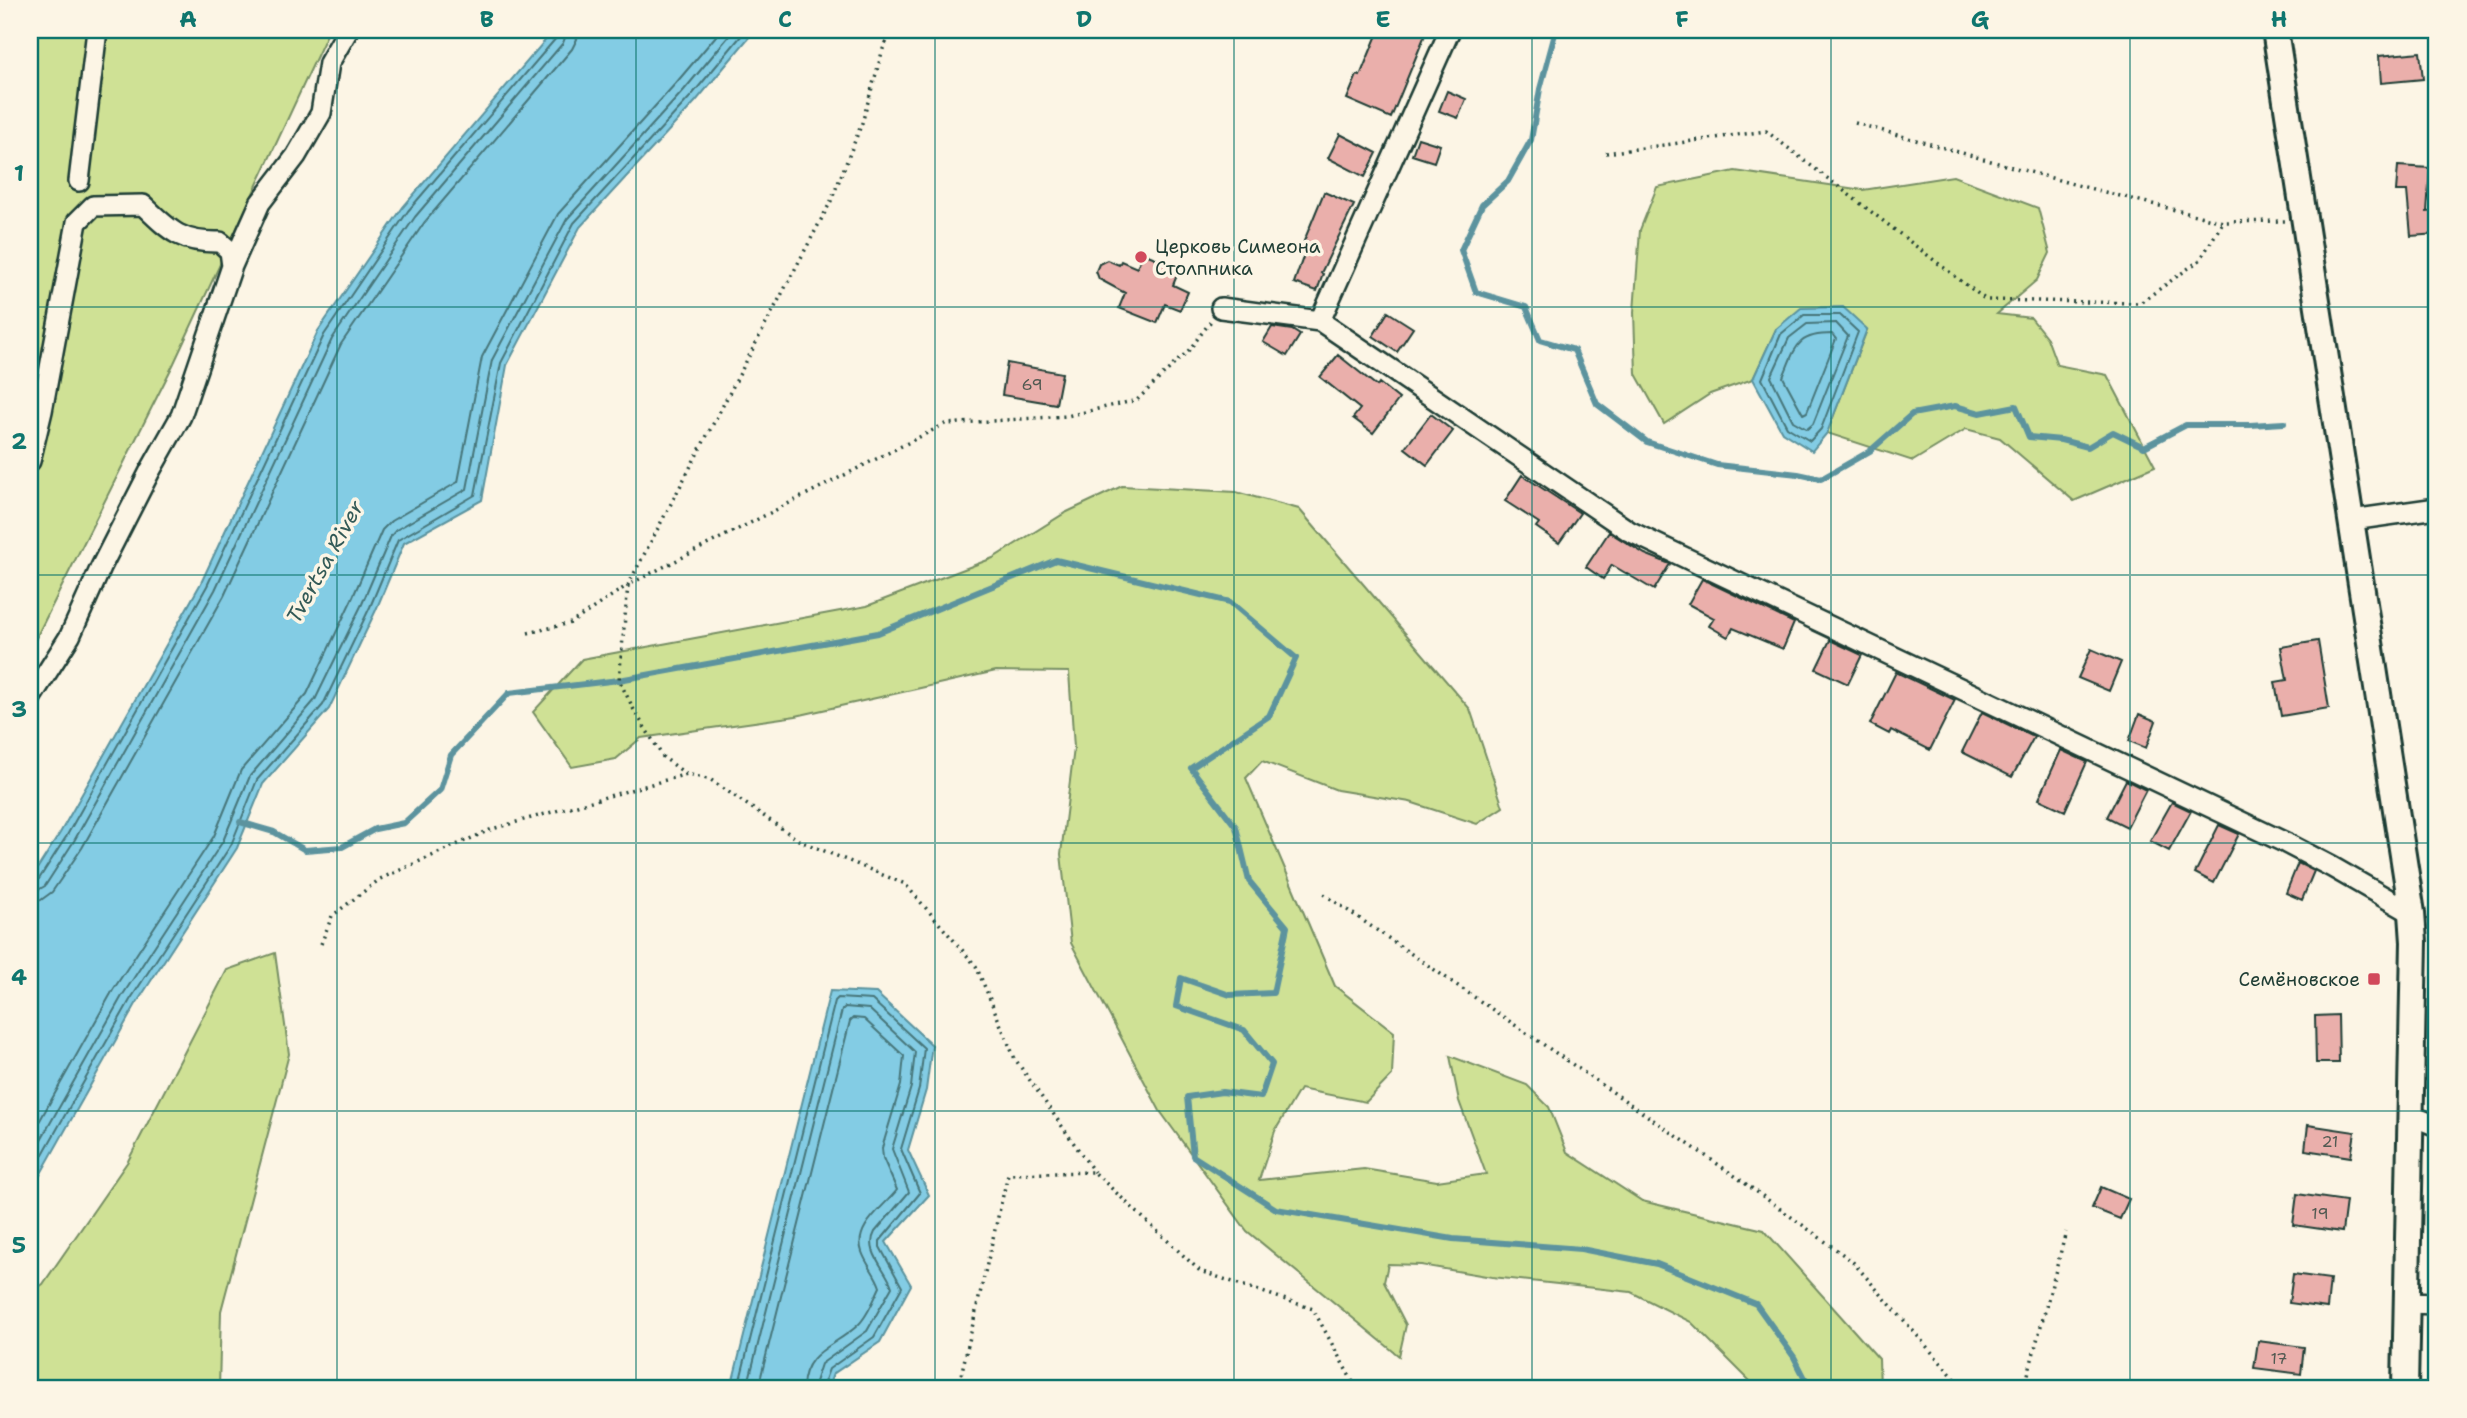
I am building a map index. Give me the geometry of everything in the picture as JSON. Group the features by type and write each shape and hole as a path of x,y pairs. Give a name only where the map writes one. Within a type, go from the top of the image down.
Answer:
{"main road":[{"path":"2275,30 2412,913 2412,1116 2405,1388"}],"street":[{"path":"79,181 97,30"},
{"path":"30,699 70,636 101,567 181,416 232,266 260,203 296,156 321,113 329,63 348,30"},
{"path":"1320,321 1450,30"},
{"path":"30,461 42,411 77,222 93,206 143,205 169,229 197,243 220,242 230,251 232,266"},
{"path":"1221,308 1320,321 1629,531 2286,844 2412,913"},
{"path":"2352,520 2437,508"},
{"path":"2412,1116 2437,1126"},
{"path":"2407,1303 2437,1304"}],"path":[{"path":"892,30 883,49 862,123 831,201 628,585 619,680 663,757 687,774 711,780 800,841 905,884 976,966 1015,1059 1094,1172 1200,1271 1313,1310 1356,1388"},
{"path":"1855,122 2073,184 2222,222 2304,221"},
{"path":"1606,153 1766,131 1986,300 2140,303 2200,260 2222,222"},
{"path":"528,633 571,623 628,585 945,424 1067,416 1137,400 1189,350 1221,308"},
{"path":"321,944 332,916 380,879 492,829 687,774"},
{"path":"1324,894 1735,1177 1852,1261 1963,1388"},
{"path":"958,1388 1008,1174 1094,1172"},
{"path":"2027,1388 2026,1382 2066,1232"}],"green space":[{"path":"30,30 329,30 174,363 30,650"},
{"path":"1735,171 1863,190 1953,176 2038,208 2050,253 2037,280 1997,314 2031,318 2047,338 2057,365 2107,375 2155,466 2074,501 2000,438 1966,429 1913,461 1827,433 1867,330 1776,329 1753,379 1710,394 1664,424 1636,374 1634,312 1640,230 1657,187"},
{"path":"1122,486 1236,492 1299,509 1470,709 1503,807 1477,824 1410,802 1337,790 1262,761 1246,778 1335,986 1394,1032 1392,1075 1366,1102 1300,1089 1275,1131 1259,1180 1364,1169 1437,1181 1486,1174 1459,1101 1450,1056 1527,1085 1549,1107 1567,1152 1642,1201 1764,1230 1879,1359 1880,1388 1757,1388 1691,1322 1631,1292 1492,1277 1421,1265 1388,1264 1384,1282 1406,1325 1399,1356 1247,1231 1160,1111 1071,943 1061,854 1074,748 1069,672 996,671 796,716 641,738 616,759 572,767 533,712 582,659 867,606 993,558 1065,513"},
{"path":"275,953 289,1054 221,1311 219,1388 30,1388 30,1293 43,1284 128,1161 227,970"}],"water":[{"name":"Tvertsa River","path":"554,30 755,30 696,101 580,227 507,365 482,500 404,543 329,709 263,784 237,848 136,1004 30,1193 30,880 60,833 201,583 318,331 403,207"},
{"path":"1843,307 1867,329 1827,433 1812,451 1782,432 1753,379 1776,329 1801,308"},
{"path":"830,991 876,993 932,1045 926,1090 908,1150 929,1195 886,1242 911,1285 880,1342 833,1374 828,1388 731,1388"}],"building":[{"path":"1379,30 1427,30 1391,118 1347,99 1357,75 1360,76"},
{"path":"2420,52 2423,79 2381,83 2379,56"},
{"path":"1447,91 1466,99 1458,118 1439,111"},
{"path":"1340,134 1377,153 1365,177 1328,158"},
{"path":"1418,138 1440,145 1434,162 1412,155"},
{"path":"2398,166 2430,168 2427,212 2437,211 2437,234 2411,236 2407,191 2396,191"},
{"path":"1324,192 1354,205 1321,273 1323,274 1317,291 1294,283 1308,243 1304,241"},
{"path":"1143,253 1180,268 1173,285 1188,292 1180,310 1165,304 1157,323 1119,308 1125,293 1099,279 1096,271 1099,264 1107,260 1119,265 1121,261 1137,268"},
{"path":"1388,312 1413,328 1397,352 1373,336"},
{"path":"1272,327 1292,330 1300,335 1287,356 1263,342"},
{"path":"1338,355 1377,386 1379,383 1399,399 1373,433 1353,418 1360,409 1320,377"},
{"path":"1007,363 1062,373 1056,404 1002,395"},
{"path":"1431,414 1453,431 1427,465 1405,448"},
{"path":"1522,475 1580,513 1559,543 1536,527 1539,523 1505,501"},
{"path":"1609,532 1645,554 1670,564 1654,590 1612,565 1603,579 1586,567"},
{"path":"1702,579 1794,623 1783,649 1733,628 1728,637 1709,626 1714,618 1688,604"},
{"path":"1830,640 1862,655 1848,684 1816,669"},
{"path":"2318,641 2329,708 2281,716 2275,682 2287,680 2281,647"},
{"path":"2091,649 2121,662 2109,691 2078,678"},
{"path":"1896,672 1955,700 1930,750 1891,730 1889,734 1870,724"},
{"path":"1982,712 2034,737 2012,777 1962,752"},
{"path":"2139,714 2156,721 2146,748 2129,741"},
{"path":"2061,750 2087,762 2065,811 2039,799"},
{"path":"2126,780 2146,790 2127,827 2107,817"},
{"path":"2172,802 2191,811 2169,851 2150,841"},
{"path":"2219,825 2239,834 2214,883 2195,873"},
{"path":"2298,863 2314,871 2302,900 2286,893"},
{"path":"2338,1015 2339,1063 2316,1063 2315,1016"},
{"path":"2308,1125 2355,1132 2351,1157 2305,1150"},
{"path":"2101,1187 2129,1199 2120,1219 2092,1208"},
{"path":"2297,1194 2346,1201 2342,1232 2293,1225"},
{"path":"2293,1274 2330,1279 2327,1308 2289,1303"},
{"path":"2258,1341 2304,1347 2301,1374 2254,1368"}],"waterway":[{"path":"1556,30 1540,89 1531,140 1508,181 1482,205 1461,250 1476,292 1526,307 1540,340 1574,350 1597,404 1647,442 1717,465 1821,479 1870,451 1912,414 1955,406 1980,413 2016,406 2029,437 2061,440 2088,447 2113,432 2144,447 2186,425 2284,423"},
{"path":"240,822 274,832 305,850 342,847 375,829 404,823 440,790 451,755 509,693 619,680 878,633 1056,560 1230,602 1296,658 1269,716 1191,768 1236,827 1249,881 1287,927 1273,993 1230,995 1181,978 1176,1006 1244,1030 1272,1064 1261,1097 1222,1092 1187,1097 1193,1156 1276,1209 1453,1239 1581,1249 1657,1264 1756,1304 1794,1357 1810,1388"}],"place":[{"name":"Церковь Симеона Столпника","path":"1141,257"},
{"name":"Семёновское","path":"2374,979"}]}
